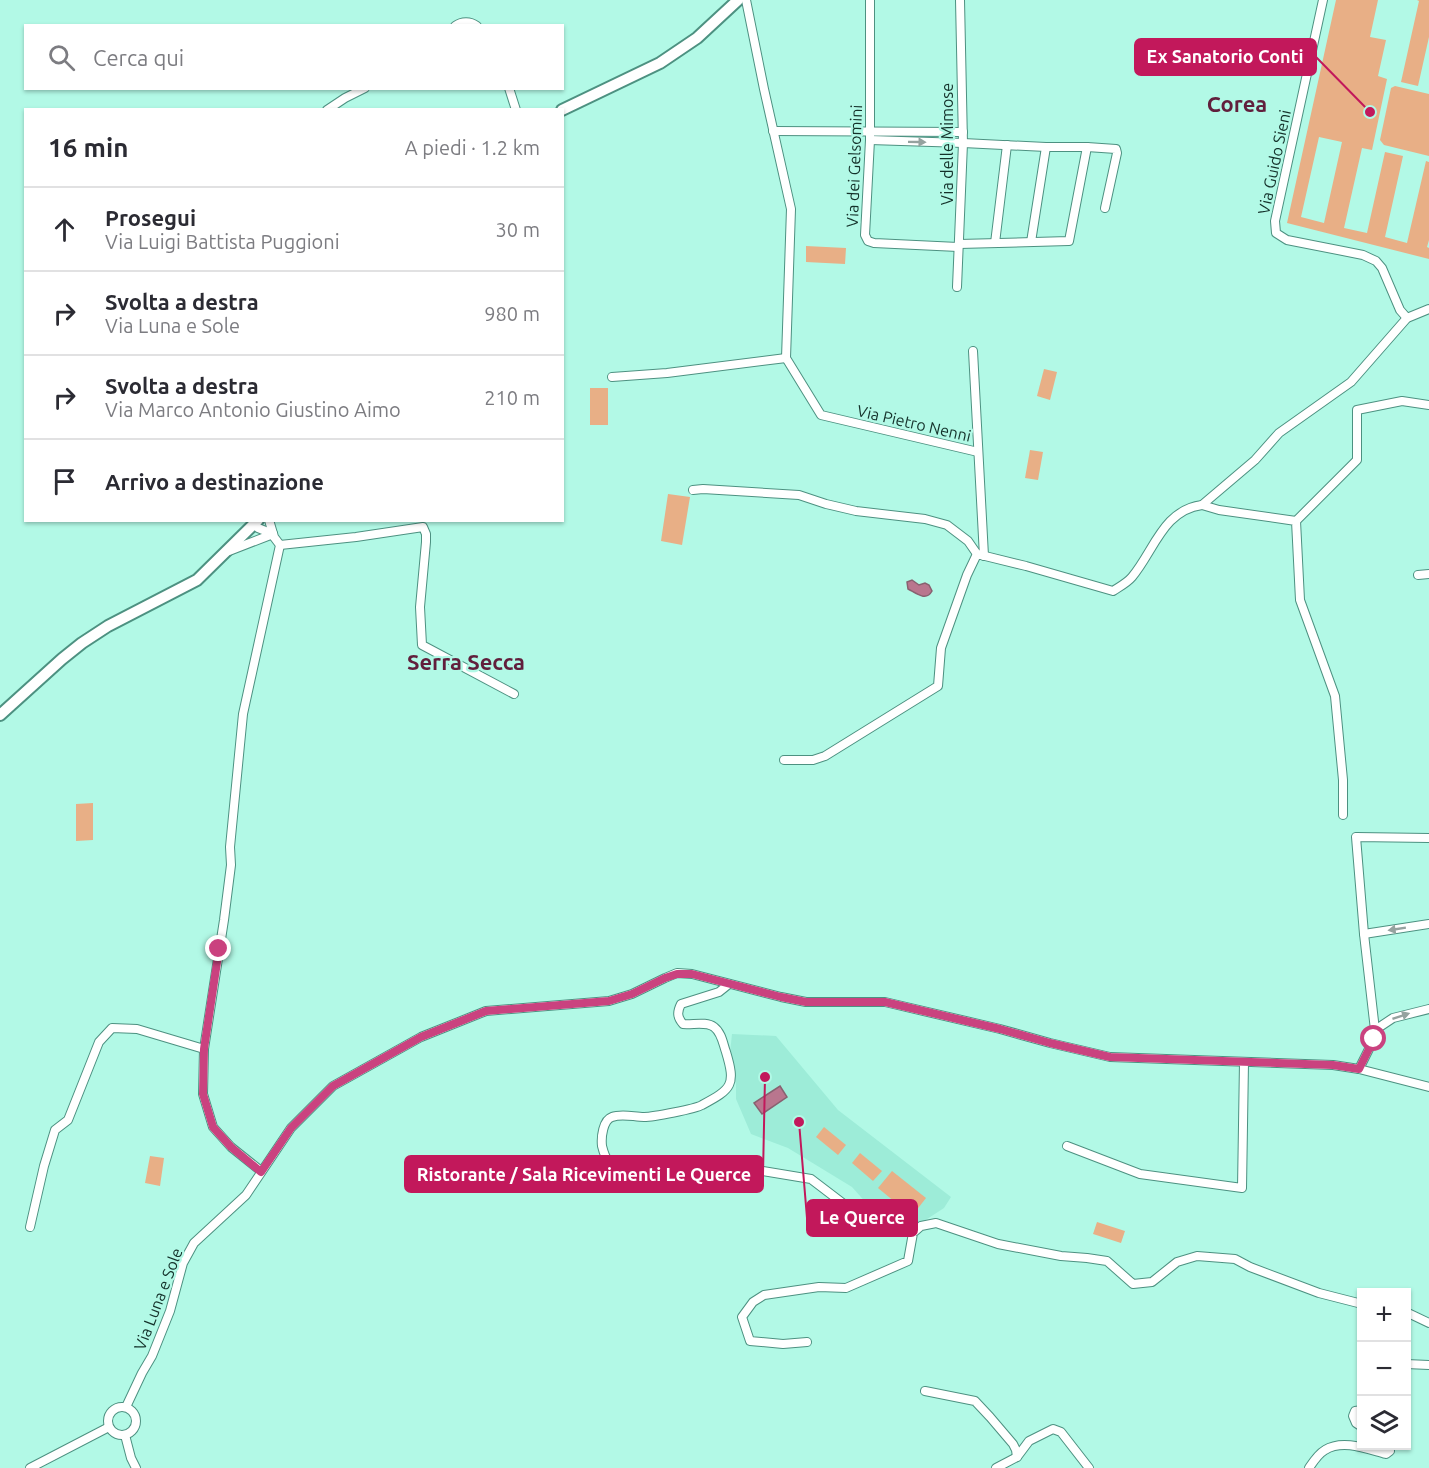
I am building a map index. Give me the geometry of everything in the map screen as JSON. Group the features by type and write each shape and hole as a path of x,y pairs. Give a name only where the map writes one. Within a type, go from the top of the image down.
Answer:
{"main road":[{"path":"564,109 660,63 697,38 738,0"},
{"path":"0,715 82,643 108,626 197,580 256,523"}],"street":[{"path":"612,376 667,373 786,358 791,209 746,0"},
{"name":"Via dei Gelsomini","path":"870,0 870,140 866,235 868,241 959,246"},
{"name":"Via delle Mimose","path":"957,287 963,142 960,0"},
{"name":"Via Guido Sieni","path":"1323,0 1275,221 1276,233 1287,240 1363,255 1376,261 1382,268 1400,310 1407,318"},
{"path":"458,24 471,22 474,24"},
{"path":"330,108 361,90"},
{"path":"509,90 515,108"},
{"path":"773,131 963,132"},
{"path":"870,140 1116,149 1105,208"},
{"path":"995,243 1007,145"},
{"path":"1031,242 1046,147"},
{"path":"959,246 1069,241 1087,147"},
{"path":"1202,505 1255,460 1279,433 1351,382 1407,318 1429,309"},
{"path":"973,351 978,452"},
{"name":"Via Pietro Nenni","path":"786,358 821,415 978,452 980,555"},
{"path":"1343,815 1335,696 1300,600 1296,521 1357,460 1358,410 1402,401 1429,405"},
{"path":"693,490 799,495 856,511 925,519 947,525 980,555 1113,591 1131,579 1170,520 1190,507 1202,505 1219,510 1296,521"},
{"path":"261,1172 231,1147 213,1127 203,1094 204,1049 231,865 230,848 243,714 280,545 273,534 270,522"},
{"path":"256,523 258,528 273,534"},
{"path":"280,545 423,527 426,542 420,607 422,645 514,694"},
{"path":"228,551 273,534"},
{"path":"784,760 813,760 825,756 938,686 940,648 967,575 980,555"},
{"path":"1418,575 1429,574"},
{"path":"1359,1069 1374,1039 1375,1030 1356,837 1429,838"},
{"path":"1364,934 1429,924"},
{"name":"Via Luna e Sole","path":"126,1407 152,1356 170,1311 183,1263 194,1243 246,1195 291,1128 333,1086 421,1037 486,1011 609,1001 632,994 677,974 692,974 806,1002 885,1002 1110,1057 1333,1065 1359,1069 1429,1087"},
{"path":"729,984 719,992 681,1004 678,1012 683,1024 713,1026 720,1033 732,1080 725,1092 699,1107 645,1117 629,1115 611,1117 602,1133 602,1147 608,1162 642,1178 757,1170 811,1179 849,1208"},
{"path":"1375,1030 1393,1018 1429,1009"},
{"path":"30,1227 55,1130 68,1120 99,1042 112,1028 137,1029 204,1049"},
{"path":"1066,1146 1140,1174 1242,1188 1244,1062"},
{"path":"807,1342 783,1344 750,1341 742,1317 753,1302 764,1295 819,1287 846,1288 908,1261 913,1233 921,1226 936,1223 998,1244 1061,1256 1107,1261 1133,1284 1152,1282 1177,1262 1197,1256 1236,1259 1250,1267 1319,1293 1357,1303"},
{"path":"1411,1314 1429,1323"},
{"path":"1411,1364 1429,1365"},
{"path":"925,1392 975,1401 1013,1444 1017,1457"},
{"path":"117,1407 126,1407 134,1413 136,1421 133,1430 125,1435 116,1434 109,1427 108,1418 117,1407"},
{"path":"1357,1411 1353,1416 1357,1424"},
{"path":"30,1468 109,1427"},
{"path":"996,1468 1017,1457 1029,1441 1053,1429 1061,1432 1089,1468"},
{"path":"125,1435 136,1468"},
{"path":"1309,1468 1326,1449 1357,1445"},
{"path":"1373,1450 1386,1454 1390,1450"}],"shaded area":[{"path":"1336,0 1378,0 1370,37 1386,40 1378,76 1387,79 1372,150 1362,148 1344,228 1367,233 1385,152 1403,156 1385,237 1407,243 1426,161 1429,162 1429,240 1427,247 1429,248 1429,259 1287,223","holes":["1319,137 1342,142 1324,223 1301,217"]},
{"path":"1417,0 1429,0 1429,37 1418,86 1401,82 1419,1"},
{"path":"1395,86 1429,94 1429,156 1384,145 1380,140 1391,88"},
{"path":"806,246 846,248 845,264 806,262"},
{"path":"1044,369 1057,372 1050,400 1037,396"},
{"path":"590,388 608,388 608,425 590,425"},
{"path":"1030,450 1043,452 1038,480 1025,478"},
{"path":"668,494 690,497 682,545 661,541"},
{"path":"912,580 919,585 925,583 929,585 932,591 927,596 914,593 908,589 907,582"},
{"path":"93,803 93,840 76,841 76,804"},
{"path":"732,1034 776,1036 838,1110 951,1197 944,1208 924,1221 904,1227 885,1224 852,1187 788,1148 751,1134 736,1099 736,1083 731,1069 730,1053"},
{"path":"780,1086 787,1097 762,1114 754,1103"},
{"path":"824,1127 846,1145 838,1155 816,1137"},
{"path":"860,1153 882,1171 873,1181 852,1163"},
{"path":"150,1156 164,1158 160,1186 145,1183"},
{"path":"892,1171 926,1198 912,1216 878,1188"},
{"path":"1097,1222 1125,1231 1121,1243 1093,1234"}],"place":[{"name":"Ex Sanatorio Conti","path":"1370,112"},
{"name":"Ristorante / Sala Ricevimenti Le Querce","path":"765,1077"},
{"name":"Le Querce","path":"799,1122"}],"district":[{"name":"Corea","path":"1237,103"},
{"name":"Serra Secca","path":"466,661"}],"route":[{"path":"219,949 204,1049 203,1094 213,1127 231,1147 261,1172 291,1128 333,1086 421,1037 486,1011 609,1001 632,994 677,974 692,974 806,1002 885,1002 1110,1057 1333,1065 1359,1069 1374,1039"}]}
